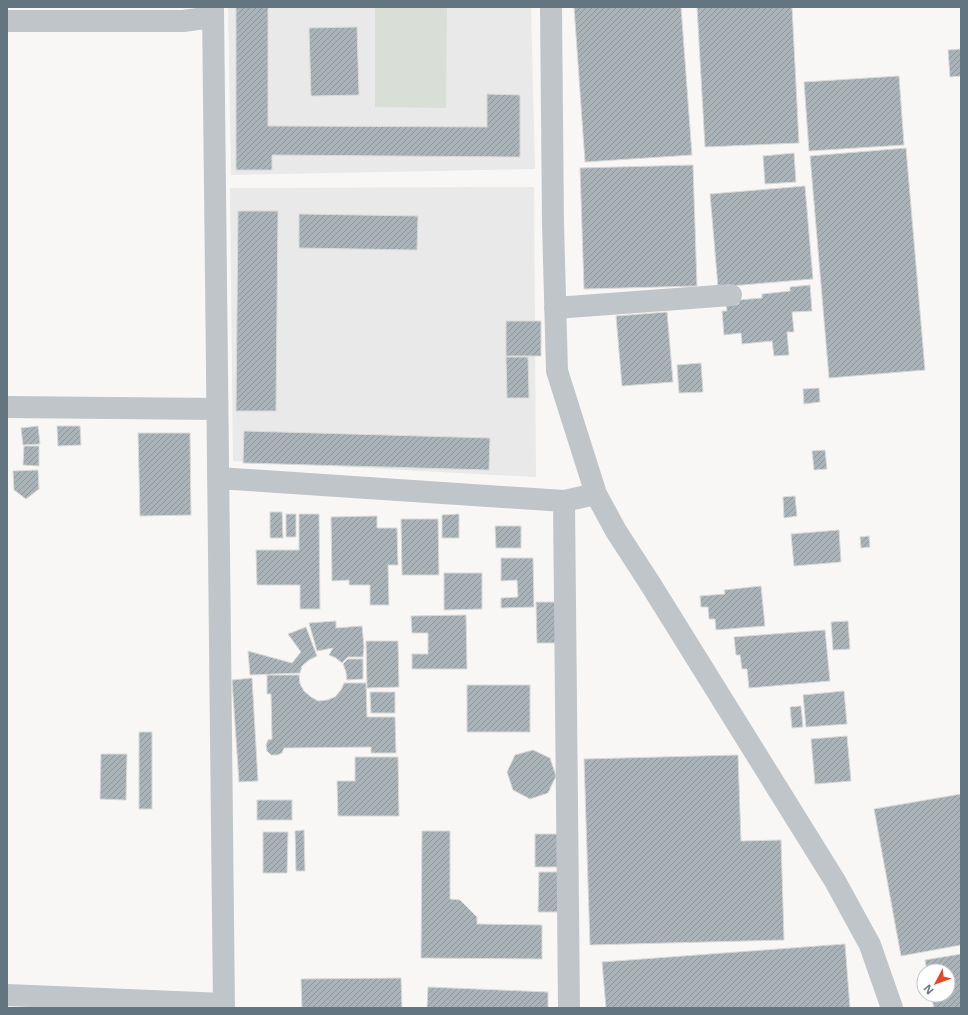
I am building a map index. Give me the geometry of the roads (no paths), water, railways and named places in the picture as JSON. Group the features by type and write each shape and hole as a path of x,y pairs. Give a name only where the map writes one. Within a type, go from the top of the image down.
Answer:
{"street":[{"path":"551,7 557,371 596,494 616,532 651,585 835,881 870,945 892,1008"},
{"path":"7,21 182,21 213,12 224,1006 7,996"},
{"path":"556,308 731,295"},
{"path":"7,407 217,409"},
{"path":"218,478 564,501 596,494"},
{"path":"564,501 568,1008"}]}
